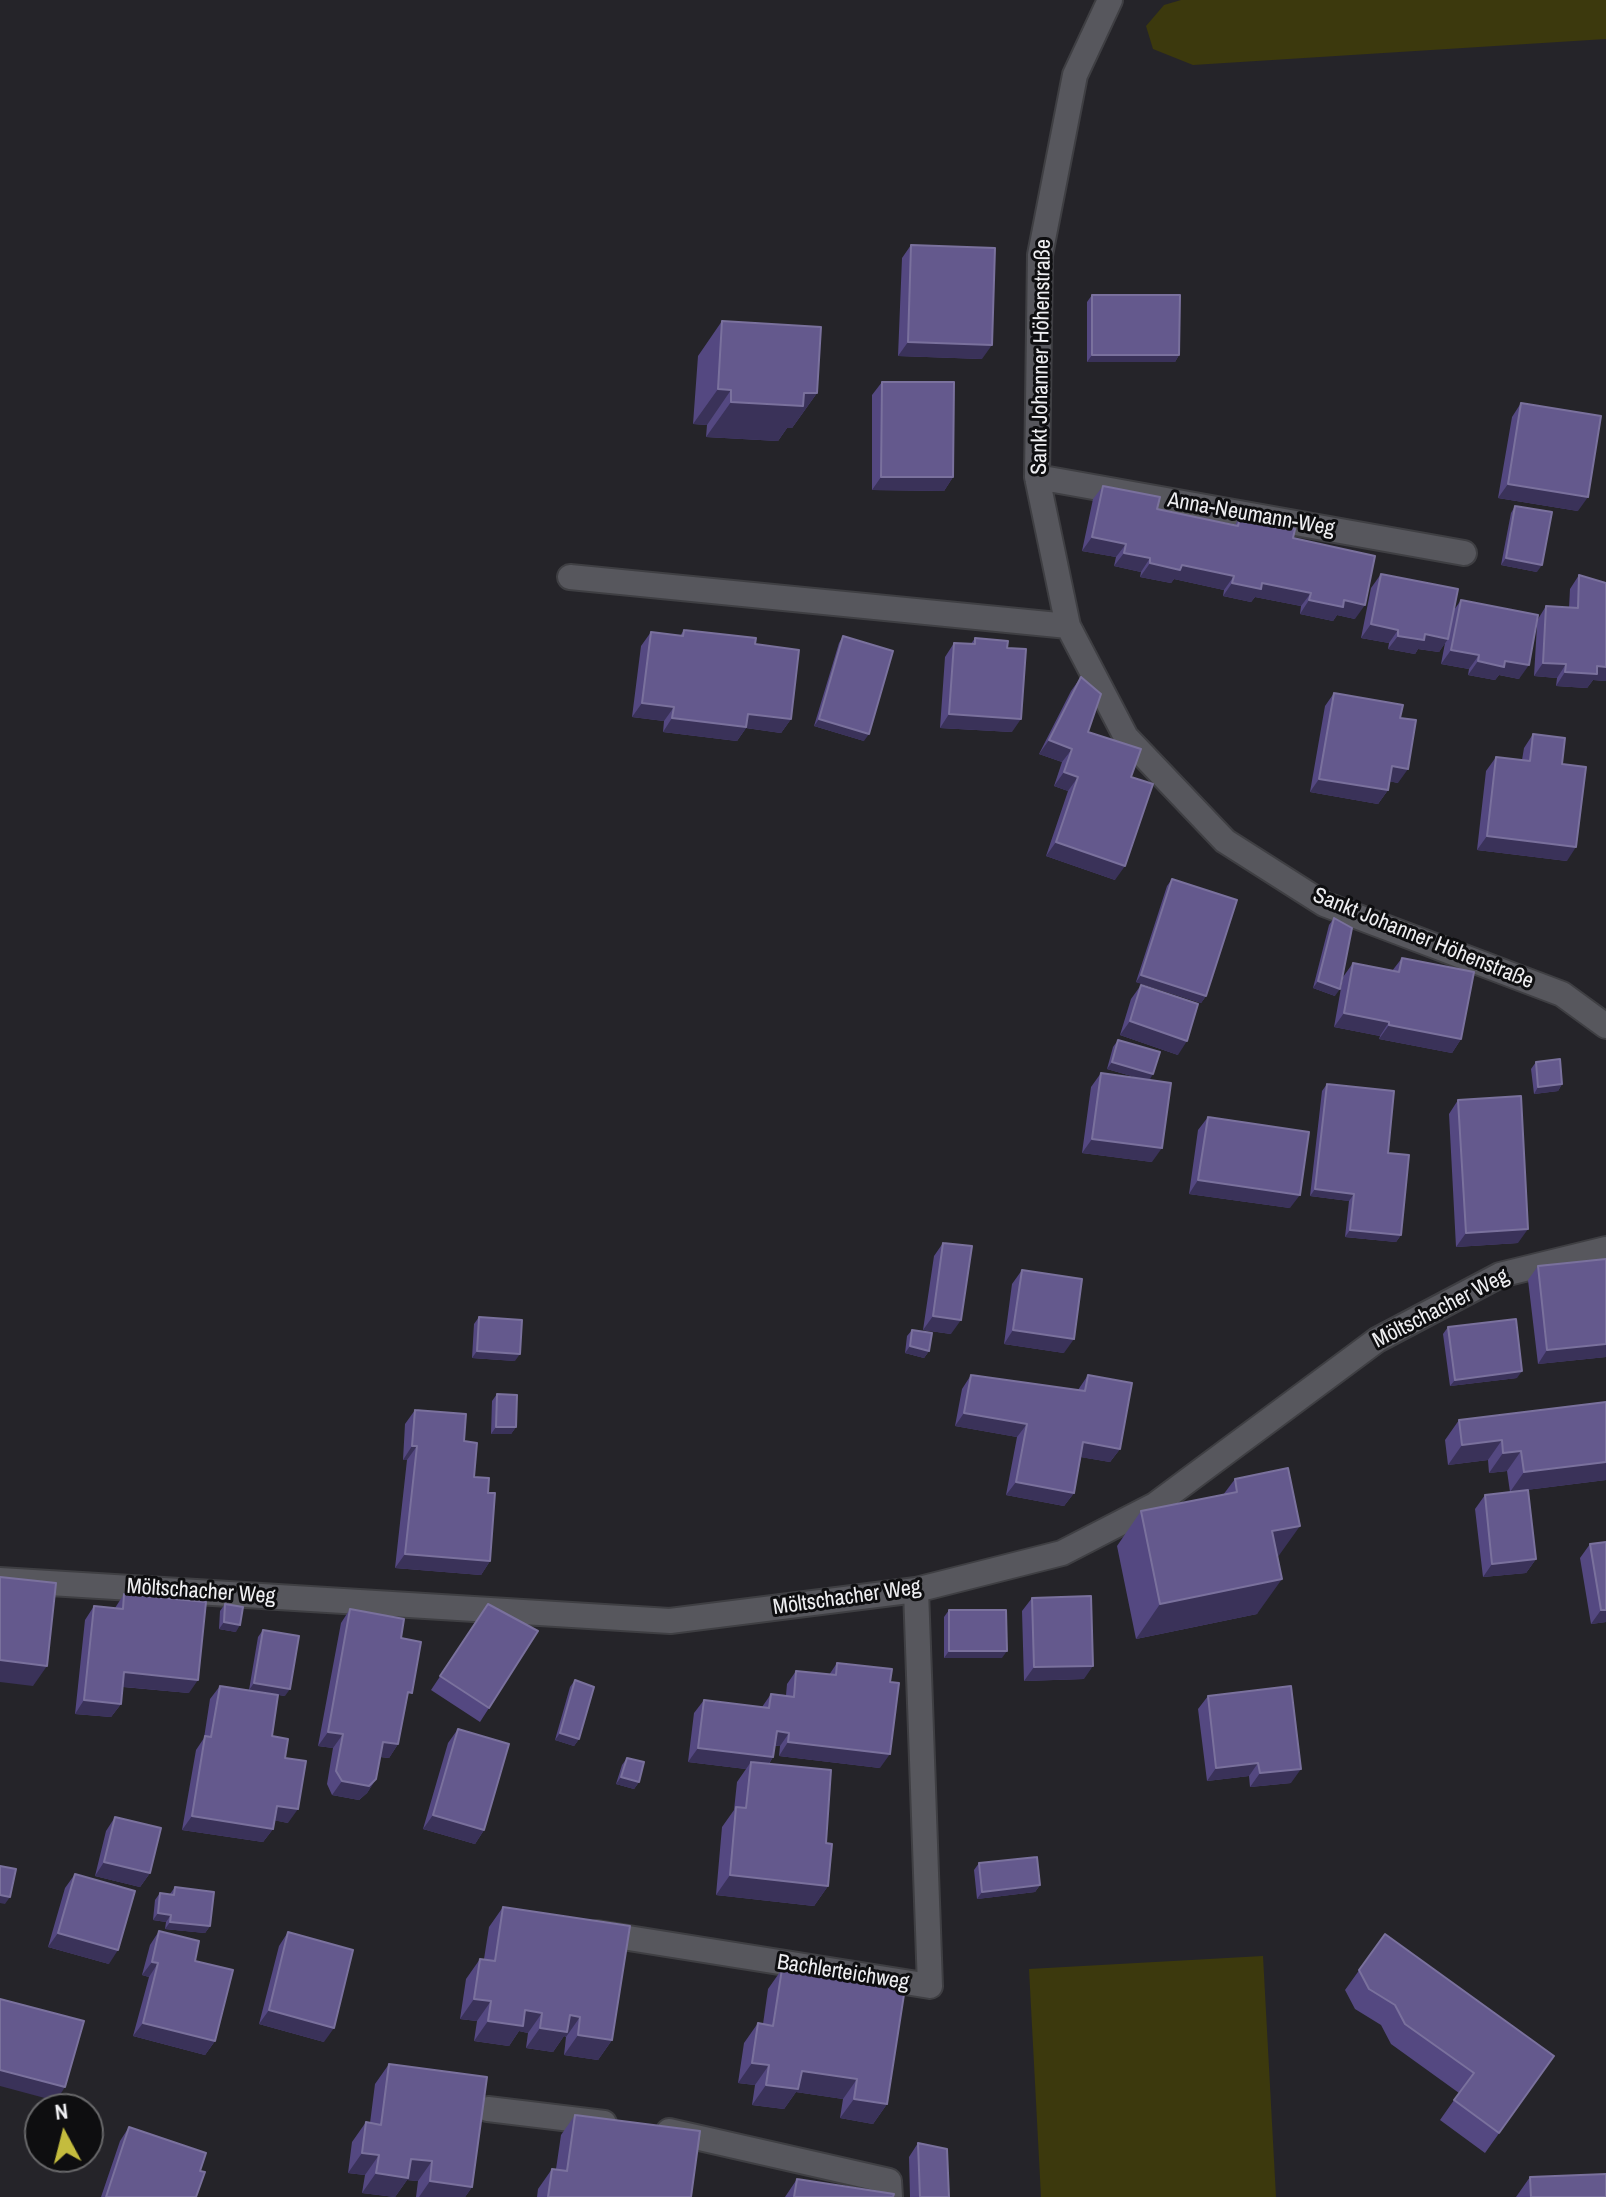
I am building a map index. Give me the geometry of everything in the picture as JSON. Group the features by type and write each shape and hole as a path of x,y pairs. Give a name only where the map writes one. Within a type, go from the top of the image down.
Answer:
{"street":[{"name":"Sankt Johanner Höhenstraße","path":"1110,0 1075,75 1040,255 1037,477 1068,626 1126,737 1225,841 1324,904 1562,994 1606,1026"},
{"name":"Anna-Neumann-Weg","path":"1037,477 1464,553"},
{"path":"570,577 1068,626"},
{"name":"Möltschacher Weg","path":"0,1580 670,1621 916,1590 1062,1553 1155,1505 1377,1340 1500,1275 1606,1249"},
{"name":"Bachlerteichweg","path":"570,1929 930,1986 916,1590"},
{"path":"488,2109 633,2126 889,2181 890,2197"}],"shaded area":[{"path":"1181,0 1606,0 1606,39 1193,65 1153,49 1146,26 1164,5"},
{"path":"1263,1956 1276,2197 1041,2197 1029,1969"}],"building":[{"path":"911,245 995,248 992,345 908,342"},
{"path":"1092,295 1180,295 1179,355 1092,355"},
{"path":"722,321 821,327 817,393 804,393 803,406 731,402 731,390 718,389"},
{"path":"882,382 954,382 953,477 881,477"},
{"path":"1521,403 1601,416 1588,497 1508,484"},
{"path":"1103,486 1160,497 1157,509 1238,526 1240,517 1295,529 1293,538 1375,556 1365,605 1344,600 1343,607 1309,600 1311,593 1262,583 1261,589 1232,583 1234,576 1182,565 1180,570 1150,563 1150,558 1124,553 1126,544 1092,537"},
{"path":"1515,506 1552,512 1542,565 1506,558"},
{"path":"1381,574 1458,589 1448,639 1425,634 1424,640 1398,636 1398,630 1371,624"},
{"path":"1579,575 1606,583 1606,667 1597,666 1597,674 1565,672 1566,664 1543,663 1546,606 1578,608"},
{"path":"1461,600 1538,615 1529,665 1505,661 1504,667 1478,661 1479,655 1451,650"},
{"path":"684,630 756,638 755,644 799,650 791,719 748,714 746,727 672,718 674,707 642,703 651,632 683,636"},
{"path":"843,636 893,651 869,734 819,719"},
{"path":"975,638 1008,641 1007,648 1026,649 1021,719 949,714 954,643 975,644"},
{"path":"1081,677 1101,694 1088,732 1141,749 1131,777 1153,784 1125,866 1056,842 1078,777 1064,772 1072,749 1049,740"},
{"path":"1334,693 1403,705 1400,718 1416,720 1408,769 1392,766 1388,790 1319,779"},
{"path":"1533,734 1565,738 1562,764 1586,767 1576,847 1487,836 1496,757 1530,761"},
{"path":"1172,879 1237,900 1206,996 1141,975"},
{"path":"1334,918 1352,928 1340,989 1318,981"},
{"path":"1402,958 1474,972 1461,1039 1344,1013 1353,963 1399,972"},
{"path":"1141,985 1198,1004 1187,1041 1130,1021"},
{"path":"1118,1040 1160,1052 1153,1074 1112,1062"},
{"path":"1560,1059 1562,1084 1538,1087 1536,1062"},
{"path":"1101,1073 1171,1083 1162,1148 1092,1139"},
{"path":"1327,1084 1394,1091 1388,1153 1409,1155 1401,1235 1350,1230 1354,1194 1315,1189"},
{"path":"1521,1096 1528,1229 1466,1233 1458,1100"},
{"path":"1208,1117 1309,1132 1300,1195 1198,1180"},
{"path":"943,1243 972,1246 961,1320 933,1316"},
{"path":"1606,1259 1606,1344 1547,1350 1538,1266"},
{"path":"1022,1270 1082,1279 1074,1339 1013,1330"},
{"path":"479,1317 522,1320 520,1354 477,1351"},
{"path":"1516,1319 1522,1371 1455,1380 1448,1327"},
{"path":"912,1330 932,1333 929,1351 910,1346"},
{"path":"971,1375 1085,1391 1088,1375 1132,1383 1120,1449 1083,1442 1074,1493 1016,1482 1027,1424 964,1413"},
{"path":"497,1394 517,1395 516,1427 496,1427"},
{"path":"1606,1402 1606,1462 1524,1472 1521,1451 1503,1453 1502,1440 1462,1445 1459,1420"},
{"path":"415,1410 466,1414 464,1441 477,1443 474,1477 489,1478 488,1493 495,1493 490,1561 405,1554 417,1446 412,1446"},
{"path":"1288,1468 1300,1526 1272,1531 1282,1579 1160,1604 1141,1511 1237,1492 1235,1479"},
{"path":"1528,1490 1536,1559 1492,1564 1485,1495"},
{"path":"1606,1542 1606,1610 1601,1610 1590,1544"},
{"path":"0,1577 56,1583 47,1666 0,1660"},
{"path":"124,1594 206,1602 198,1680 124,1672 121,1704 84,1700 94,1606 123,1609"},
{"path":"1091,1596 1093,1666 1034,1667 1032,1598"},
{"path":"225,1604 243,1607 240,1625 224,1622"},
{"path":"488,1604 538,1631 489,1708 440,1676"},
{"path":"350,1609 404,1619 401,1638 421,1642 412,1693 408,1692 398,1744 383,1742 376,1779 369,1786 342,1781 336,1771 343,1734 328,1732"},
{"path":"949,1610 1006,1610 1007,1651 949,1651"},
{"path":"263,1630 299,1636 290,1689 254,1683"},
{"path":"837,1663 892,1669 890,1682 899,1683 890,1754 788,1742 789,1733 777,1731 773,1757 698,1748 704,1700 769,1708 771,1694 794,1697 796,1671 836,1675"},
{"path":"575,1680 594,1687 579,1739 560,1733"},
{"path":"220,1686 278,1695 272,1736 288,1739 285,1758 306,1761 298,1809 277,1806 273,1829 192,1816 205,1736 211,1737"},
{"path":"1291,1686 1301,1769 1260,1773 1258,1763 1216,1768 1208,1696"},
{"path":"458,1729 509,1744 484,1830 433,1815"},
{"path":"627,1758 644,1762 639,1782 621,1777"},
{"path":"751,1762 831,1770 826,1843 832,1844 828,1886 730,1875 736,1807 746,1808"},
{"path":"115,1817 161,1828 150,1873 104,1862"},
{"path":"1037,1857 1040,1885 982,1892 979,1863"},
{"path":"0,1866 16,1869 10,1897 0,1895"},
{"path":"75,1874 135,1891 118,1950 58,1933"},
{"path":"175,1887 214,1892 210,1926 170,1922 171,1915 158,1913 160,1893 174,1895"},
{"path":"503,1907 630,1926 612,2040 578,2035 580,2017 570,2015 567,2032 540,2028 542,2013 525,2010 523,2026 488,2021 491,2001 474,1999 480,1959 495,1961"},
{"path":"159,1931 199,1941 195,1961 233,1970 215,2041 143,2023 158,1963 152,1962"},
{"path":"288,1932 353,1950 334,2028 269,2010"},
{"path":"1385,1934 1554,2056 1499,2133 1454,2100 1474,2073 1405,2024 1395,2005 1369,1989 1359,1970"},
{"path":"782,1969 905,1988 887,2104 854,2099 857,2079 802,2071 798,2089 766,2085 769,2065 752,2063 758,2023 773,2026"},
{"path":"0,1999 84,2021 65,2087 0,2070"},
{"path":"389,2064 487,2077 472,2187 430,2181 432,2161 411,2159 408,2178 376,2173 379,2155 362,2153 366,2122 381,2125"},
{"path":"575,2115 700,2131 691,2197 548,2197 552,2169 567,2171"},
{"path":"129,2127 206,2153 200,2171 205,2172 196,2197 106,2197"},
{"path":"918,2143 947,2149 949,2197 920,2197"},
{"path":"1606,2174 1606,2197 1531,2197 1530,2177"},
{"path":"797,2179 894,2194 893,2197 794,2197"}]}
